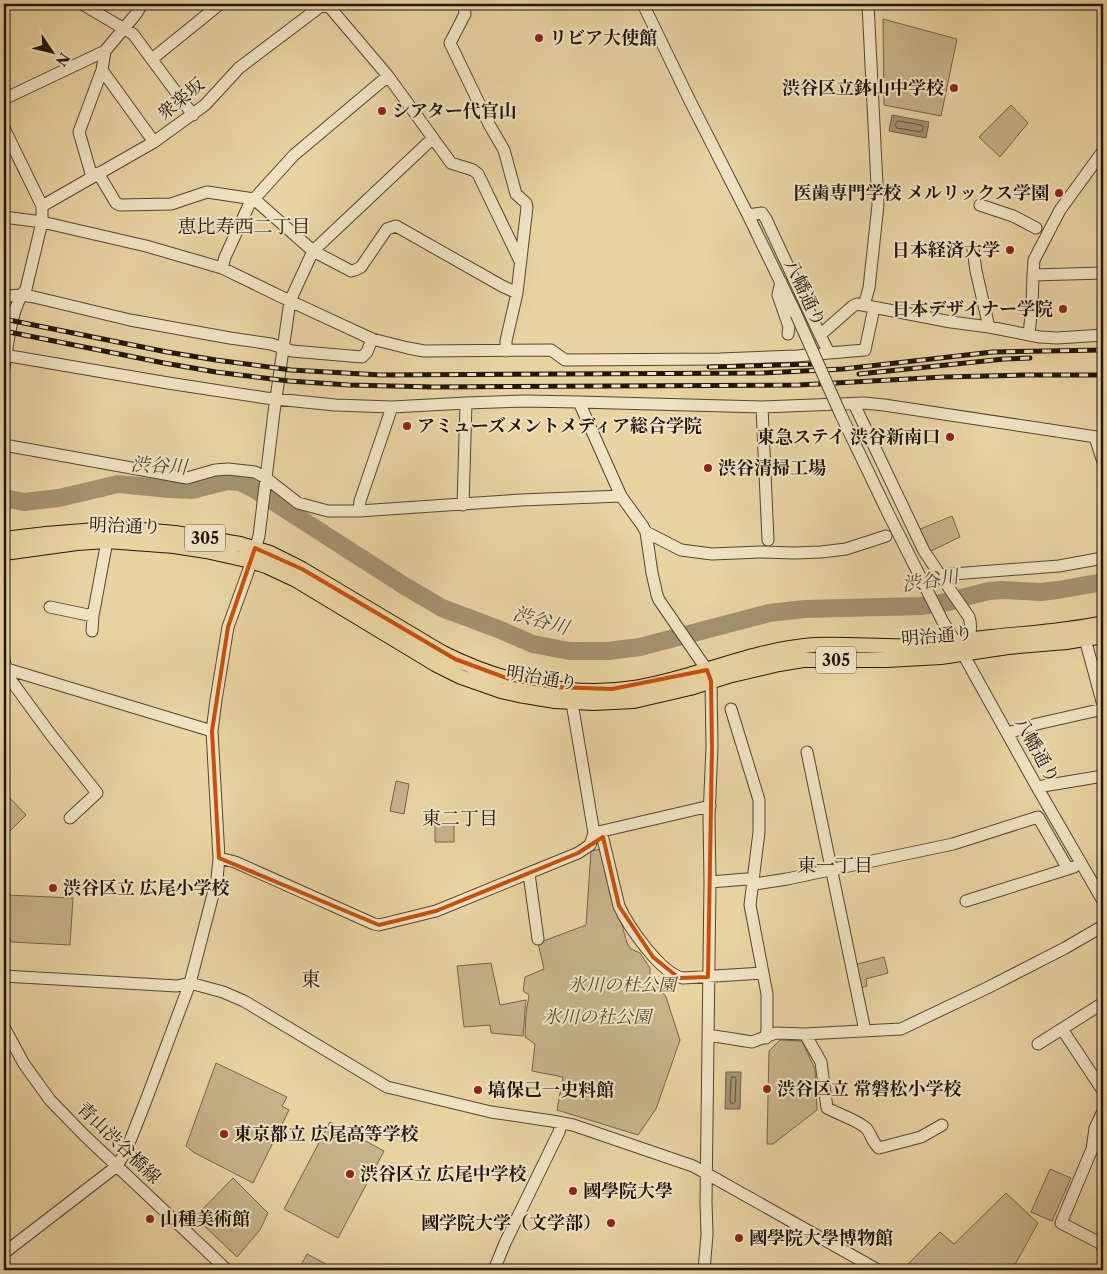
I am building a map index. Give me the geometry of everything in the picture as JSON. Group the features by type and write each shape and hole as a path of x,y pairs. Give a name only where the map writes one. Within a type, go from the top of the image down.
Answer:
{"main road":[{"name":"明治通り","path":"4,539 80,530 108,529 141,530 209,538 253,555 273,569 296,580 435,664 461,677 519,696 572,703 634,701 690,688 709,675 782,650 798,647 814,645 877,647 935,645 989,637 1065,630 1103,623"},
{"name":"明治通り","path":"4,553 107,541 253,555 270,553 302,569 455,659 485,672 512,680 553,687 592,690 632,688 803,660 915,659 1085,640 1103,636"}],"street":[{"path":"82,4 133,34 193,115"},
{"path":"4,99 105,51 142,4"},
{"path":"152,59 220,4"},
{"path":"464,4 466,14 450,43 490,126 504,150 516,194 526,203 527,208 517,293 506,341 506,351"},
{"name":"八幡通り","path":"643,4 781,282 888,514 940,616 962,641 963,654 1037,787 1102,898"},
{"path":"4,217 42,222 146,246 222,268 290,302 372,339 424,351 542,349 551,350 565,360 720,359 797,356 865,350 869,288 878,205 868,4"},
{"path":"330,5 388,76 451,163 473,170 478,174 521,263"},
{"name":"衆楽坂","path":"42,206 154,142 193,115 211,100 245,63 321,6 330,5"},
{"path":"105,51 102,70 79,132 95,175 116,203 120,205 172,204 207,192 254,199 313,251 351,270 361,267 387,229 396,226 517,293"},
{"path":"102,70 154,142"},
{"path":"222,268 225,257 249,205 254,199 294,154 388,76"},
{"path":"4,128 10,152 42,206 42,222 26,289 21,295 14,311 4,368"},
{"path":"4,1253 117,1166 126,1151 145,1103 190,983 217,879 219,858 212,731 228,627 259,536 282,348 290,302 313,251 433,138"},
{"path":"1029,334 1034,260 1055,218 1103,151"},
{"path":"980,205 1013,216 1036,228"},
{"path":"748,215 762,213 766,219 829,353"},
{"path":"972,250 988,327"},
{"path":"1032,275 1103,273"},
{"path":"781,282 778,295 789,327 788,334"},
{"path":"4,296 21,295 34,297 130,320 271,344 292,351 362,357 367,352 372,339"},
{"path":"820,335 857,304 951,322 1057,338 1103,335"},
{"path":"5,355 168,383 276,399 335,405 392,407 466,403 579,402 762,407 864,403 1099,438 1103,462"},
{"path":"579,402 621,496 646,532 657,595 709,675 712,747 708,977 707,1235 704,1270"},
{"path":"463,505 466,403"},
{"path":"854,404 924,551 969,616 971,623 962,641"},
{"path":"359,511 360,501 392,407"},
{"path":"762,407 768,540"},
{"path":"4,445 187,478 228,468 255,472 298,503 328,511 359,511 521,500 621,496"},
{"path":"646,532 681,550 712,554 821,552 846,549 886,536"},
{"path":"92,631 107,541"},
{"path":"940,575 1058,566 1103,558"},
{"path":"50,607 93,616"},
{"path":"1085,640 1103,705"},
{"path":"5,665 212,731"},
{"path":"5,665 10,679 97,793 70,818"},
{"path":"219,858 235,862 379,925 436,912 578,853 590,845 596,833 572,703"},
{"path":"731,708 759,800 759,832 750,905 767,994 766,1038"},
{"path":"1008,733 1037,724 1103,709"},
{"path":"807,752 865,1030"},
{"path":"1037,787 1103,776"},
{"path":"596,833 710,806"},
{"path":"710,882 747,879 755,884 832,870 953,844 1038,817 1068,869"},
{"path":"596,833 603,839 619,906 623,915 653,957 670,972 679,978 763,973"},
{"path":"966,901 1082,864"},
{"path":"529,874 538,939"},
{"path":"708,1035 752,1042 776,1033 805,1034 901,1029 1001,981 1103,926"},
{"path":"4,976 177,986 190,983 223,992 244,1001 386,1088 491,1112 573,1125 692,1166 878,1270"},
{"path":"1038,1044 1103,1003"},
{"name":"青山渋谷橋線","path":"4,1027 24,1064 50,1100 227,1270"},
{"path":"1062,1029 1103,1091"},
{"path":"805,1034 820,1062 827,1108 867,1128 873,1143 879,1148 921,1137 942,1126"},
{"path":"1103,1111 1095,1128 1092,1149 1061,1224 1100,1243 1103,1248"},
{"path":"494,1270 505,1242 562,1123"}],"highlighted area":[{"path":"255,548 302,569 455,659 512,680 553,687 612,689 707,670 711,681 712,747 708,977 679,978 653,957 619,906 603,837 578,853 436,911 379,925 219,858 212,731 228,627"}],"green space":[{"path":"883,19 957,39 941,116 884,105"},
{"path":"1011,105 1028,123 1000,157 979,137"},
{"path":"952,516 960,537 929,552 918,530"},
{"path":"396,781 409,784 404,814 390,811"},
{"path":"7,795 26,815 4,837 4,798"},
{"path":"435,824 454,824 454,842 435,842"},
{"name":"氷川の社公園","path":"601,849 627,943 631,949 640,953 650,968 650,975 666,997 680,1040 656,1109 638,1135 557,1110 563,1077 532,1071 535,1044 525,1037 529,995 523,991 525,977 544,969 538,943 586,925 591,851"},
{"path":"7,895 73,898 70,945 11,942 4,919 4,907 8,904"},
{"path":"884,957 888,973 866,979 867,986 860,988 854,965"},
{"path":"491,963 500,1005 526,1000 523,1036 491,1033 490,1025 464,1027 457,966"},
{"path":"780,1040 802,1041 815,1069 817,1110 773,1144 767,1144 769,1051"},
{"path":"216,1063 287,1097 282,1106 289,1110 253,1183 193,1152 186,1146"},
{"path":"330,1122 384,1151 338,1238 284,1209"},
{"path":"1050,1169 1071,1178 1052,1221 1031,1212"},
{"path":"233,1178 268,1213 260,1230 237,1257 195,1217"},
{"path":"1006,1193 1038,1223 1012,1270 914,1270 908,1264 940,1232 954,1244"},
{"path":"307,1254 337,1270 298,1270"}],"water":[{"path":"892,115 929,122 926,138 889,131"},
{"path":"726,1072 741,1072 740,1109 725,1109"}],"waterway":[{"name":"渋谷川","path":"4,498 24,502 59,498 118,484 192,490 227,481 240,482 442,608 533,644 569,651 608,651 640,647 769,613 805,609 921,606 948,602 989,591 1041,592 1103,582"}],"railway":[{"path":"4,319 216,360 291,370 381,375 763,373 843,369 993,352 1103,350"},
{"path":"4,331 216,372 289,381 349,385 434,387 799,385 944,377 1103,375"},
{"path":"859,374 1030,358"},
{"path":"709,367 814,364"}],"place":[{"name":"リビア大使館","path":"539,38"},
{"name":"渋谷区立鉢山中学校","path":"954,88"},
{"name":"シアター代官山","path":"382,111"},
{"name":"医歯専門学校 メルリックス学園","path":"1059,193"},
{"name":"日本経済大学","path":"1010,250"},
{"name":"日本デザイナー学院","path":"1063,309"},
{"name":"アミューズメントメディア総合学院","path":"407,426"},
{"name":"東急ステイ 渋谷新南口","path":"950,437"},
{"name":"渋谷清掃工場","path":"708,468"},
{"name":"渋谷区立 広尾小学校","path":"53,888"},
{"name":"渋谷区立 常磐松小学校","path":"767,1089"},
{"name":"塙保己一史料館","path":"478,1090"},
{"name":"東京都立 広尾高等学校","path":"224,1134"},
{"name":"渋谷区立 広尾中学校","path":"350,1174"},
{"name":"國學院大學","path":"573,1191"},
{"name":"山種美術館","path":"150,1219"},
{"name":"國学院大学（文学部）","path":"611,1223"},
{"name":"國學院大學博物館","path":"739,1238"}],"district":[{"name":"恵比寿西二丁目","path":"244,226"},
{"name":"東二丁目","path":"460,818"},
{"name":"東一丁目","path":"835,865"},
{"name":"東","path":"311,979"}],"park label":[{"name":"氷川の杜公園","path":"622,985"}]}
